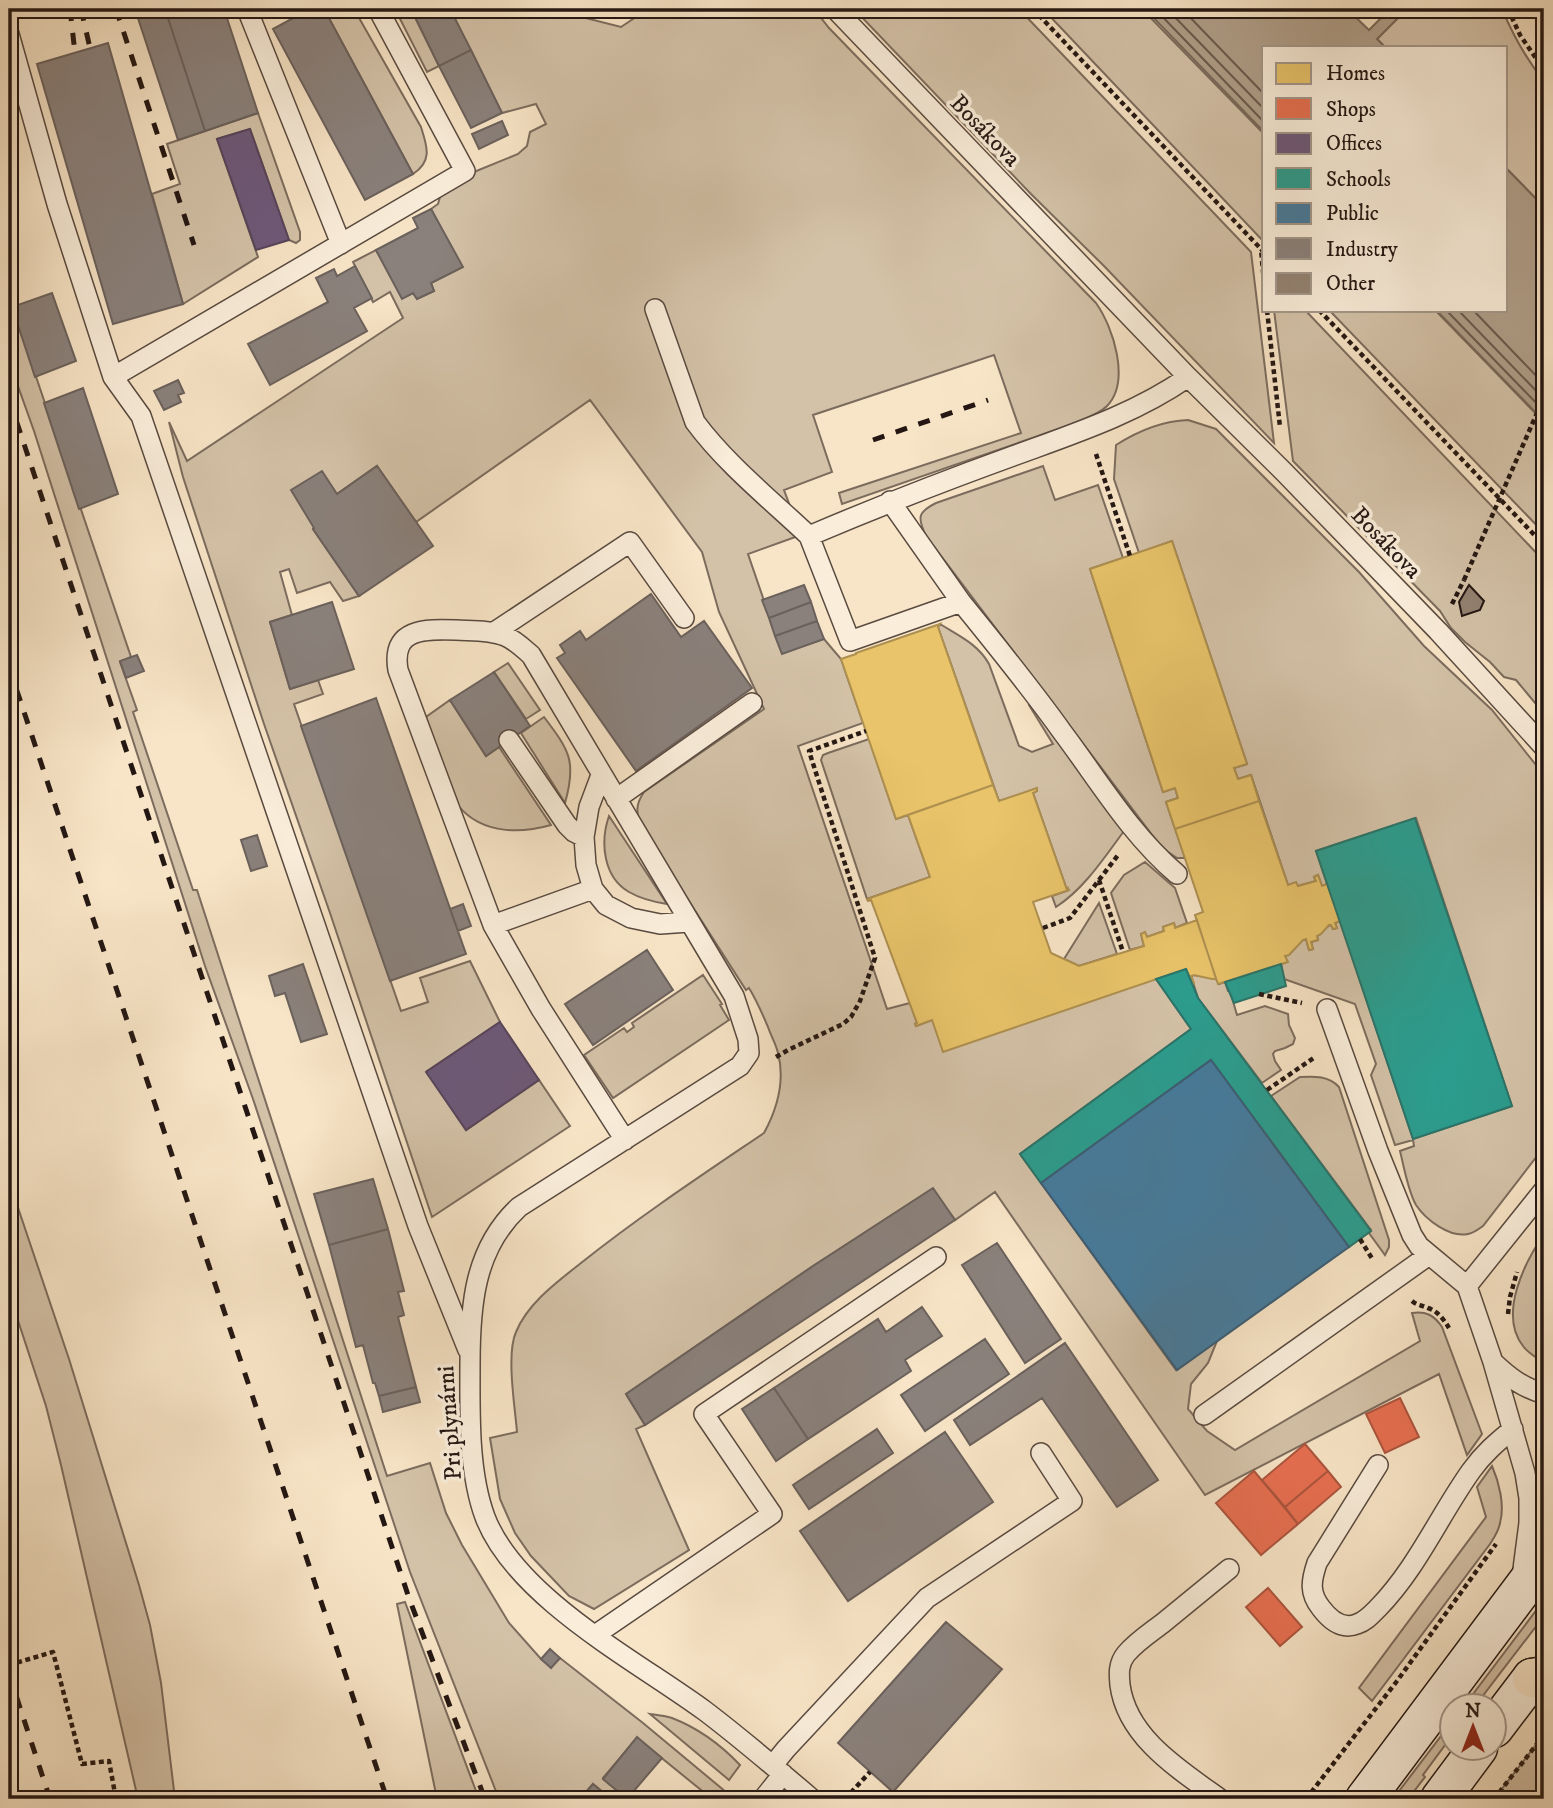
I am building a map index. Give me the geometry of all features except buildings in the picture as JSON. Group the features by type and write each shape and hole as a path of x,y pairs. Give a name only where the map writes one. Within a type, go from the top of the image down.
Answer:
{"street":[{"path":"1365,1799 1544,1560"},
{"path":"1508,1711 1538,1677"},
{"path":"1440,1799 1468,1762"}],"lane":[{"path":"247,9 341,244"},
{"path":"113,377 465,171 378,9"},
{"name":"Bosákova","path":"835,9 1188,377 1438,631 1544,747"},
{"path":"9,34 57,204 113,377 141,416 418,1226 470,1354"},
{"path":"655,309 695,422 705,436 809,536 850,641 961,602"},
{"path":"809,536 890,501 1108,421 1164,394 1188,377"},
{"path":"890,501 961,602 1038,698 1136,832 1163,863 1177,874"},
{"path":"493,633 630,542 684,618"},
{"path":"601,775 589,807 584,837 586,865 593,889 606,905 631,918 660,924 689,922 531,655 515,642 493,633 437,629 418,631 402,642 396,659 398,670 494,925 541,1009 625,1140"},
{"path":"616,799 752,703"},
{"path":"509,740 567,825 584,837"},
{"path":"494,925 593,889"},
{"name":"Pri plynárni","path":"689,922 734,996 748,1039 749,1053 740,1066 519,1207 495,1234 482,1261 474,1290 470,1354 470,1431 476,1477 485,1517 501,1545 518,1569 547,1599 594,1635 707,1712 812,1799"},
{"path":"1327,1009 1402,1214 1419,1246 1467,1286 1493,1362 1525,1473 1529,1498 1528,1534 1519,1596"},
{"path":"1467,1286 1544,1190"},
{"path":"1204,1415 1429,1255"},
{"path":"594,1635 772,1514 704,1413 936,1257"},
{"path":"1493,1362 1512,1380 1544,1394"},
{"path":"1378,1465 1317,1563 1311,1584 1318,1605 1340,1626 1354,1626 1367,1620 1388,1598 1419,1556 1472,1470 1493,1445 1513,1429"},
{"path":"762,1799 778,1770 786,1748 928,1598 1072,1501 1041,1453"},
{"path":"1220,1799 1158,1752 1141,1734 1121,1692 1118,1671 1124,1656 1229,1569"}],"path":[{"path":"1033,9 1262,251"},
{"path":"1508,9 1520,36 1544,70"},
{"path":"1267,312 1284,472"},
{"path":"1321,312 1544,545"},
{"path":"1464,580 1544,397"},
{"path":"1106,482 1130,556"},
{"path":"788,1050 843,1024 851,1017 860,1001 875,958 809,751 866,731"},
{"path":"1043,928 1069,918 1136,832"},
{"path":"1099,880 1123,952"},
{"path":"1259,995 1327,1009"},
{"path":"1267,1090 1339,1041"},
{"path":"1509,1322 1510,1297 1521,1265"},
{"path":"1390,1282 1418,1306 1430,1308 1441,1315 1451,1334"},
{"path":"1306,1799 1397,1681 1496,1545"},
{"path":"9,1665 53,1652 82,1765 109,1761 116,1799"},
{"path":"1493,1799 1544,1735"},
{"path":"845,1799 870,1772"}],"shaded area":[{"path":"324,9 354,9 421,127 427,153 424,164 413,174"},
{"path":"395,9 411,9 439,66 427,72"},
{"path":"450,9 550,9 621,27 648,9 814,9 829,28 1096,303 1113,340 1119,369 1118,383 1107,406 1067,426 842,504 839,493 1021,433 994,355 813,415 832,472 784,490 793,514 690,427 798,536 748,554 782,653 824,639 841,659 863,723 798,746 887,1009 910,1003 916,1026 932,1020 1156,979 1191,1029 1020,1154 1176,1370 1217,1341 1208,1363 1191,1384 1188,1409 1207,1431 1235,1450 1420,1341 1412,1313 1426,1313 1442,1327 1482,1434 1467,1455 1439,1374 1205,1495 995,1192 955,1220 932,1189 813,1266 626,1394 645,1425 636,1429 689,1550 594,1609 569,1596 531,1556 515,1533 500,1499 490,1438 517,1432 512,1353 521,1321 544,1294 603,1246 764,1133 776,1104 780,1063 776,1046 759,1007 642,828 637,809 644,792 764,709 719,612 702,552 590,400 416,522 377,466 337,494 313,529 359,596 343,601 330,582 297,593 289,569 280,572 292,615 270,622 290,689 318,680 323,694 294,704 401,1011 428,1002 420,978 470,961 500,1022 427,1071 466,1130 539,1080 570,1126 432,1217 264,724 183,477 169,422 187,461 403,318 390,292 373,302 353,262 376,250 402,298 413,293 417,299 434,291 431,283 462,267 431,209 438,204 442,190 469,174 518,154 527,146 530,132 546,124 536,104 502,113"},
{"path":"854,9 1019,9 1251,252 1274,443 1031,194"},
{"path":"1043,9 1142,9 1262,132 1262,240"},
{"path":"1403,9 1502,9 1520,46 1544,81 1544,207 1508,170 1508,46 1384,46 1377,39 1405,11"},
{"path":"258,113 300,232 300,240 296,243 289,240 250,129 217,139 258,257 183,304 152,194 180,184 167,144"},
{"path":"9,297 131,657 120,662 137,710 133,712 193,890 197,890 387,1476 430,1463 446,1513 462,1545 509,1623 541,1659 551,1667 560,1658 643,1723 732,1797 730,1799 694,1799 701,1790 637,1738 603,1778 627,1799 611,1799 593,1784 580,1799 499,1799 410,1572 253,1099 205,966 34,431 9,361"},
{"path":"1274,312 1307,312 1544,561 1544,717 1516,680 1504,677 1465,642 1451,628 1440,611 1293,461"},
{"path":"1331,312 1437,312 1544,422 1544,533"},
{"path":"1188,420 1216,429 1359,572 1424,646 1492,710 1544,775 1544,1147 1483,1226 1476,1231 1461,1235 1446,1231 1432,1222 1416,1205 1408,1186 1400,1151 1414,1146 1413,1140 1395,1145 1371,1075 1376,1064 1355,1004 1284,979 1281,964 1287,962 1285,956 1306,939 1309,950 1313,949 1311,942 1318,940 1317,936 1329,926 1337,928 1335,923 1340,921 1413,1139 1512,1106 1416,818 1316,851 1327,884 1322,886 1318,875 1314,877 1316,881 1298,886 1288,885 1251,775 1238,779 1234,768 1247,764 1172,541 1139,553 1114,479 1116,445 1151,428"},
{"path":"1043,466 1055,500 1098,485 1123,558 1090,569 1163,792 1175,788 1178,798 1166,802 1185,858 1177,858 1162,848 923,529 920,520 923,512 936,503"},
{"path":"940,624 967,641 985,657 1019,746 1032,752 1053,744 1029,705 1033,702 1124,831 1085,882 1056,907 1052,896 1069,890 1033,793 1037,789 999,801 938,627"},
{"path":"508,663 540,710 526,719 494,672"},
{"path":"450,700 486,756 499,747 551,825 524,830 498,829 474,819 454,800 426,717"},
{"path":"544,717 560,738 568,757 570,776 565,803 521,733"},
{"path":"869,739 896,819 908,815 930,877 867,899 821,760 823,755"},
{"path":"609,816 667,904 634,894 620,885 614,877 609,868 605,848"},
{"path":"1145,862 1175,888 1187,923 1175,928 1174,923 1163,927 1164,931 1147,937 1145,933 1141,934 1144,946 1130,950 1111,893 1124,875"},
{"path":"1099,903 1117,954 1079,966 1064,959"},
{"path":"703,975 729,1020 613,1098 584,1055 624,1028 627,1032 634,1027 632,1023"},
{"path":"1191,976 1216,979 1219,984 1225,982 1237,1015 1265,1006 1288,1014 1289,1025 1295,1038 1293,1044 1273,1054 1281,1070 1262,1083 1198,998"},
{"path":"1300,1077 1326,1079 1339,1087 1389,1240 1385,1255 1369,1233 1371,1230 1271,1096"},
{"path":"9,1181 69,1359 150,1625 161,1683 175,1799 138,1799 46,1406 9,1293"},
{"path":"1544,1234 1544,1363 1523,1346 1513,1319 1522,1273"},
{"path":"1492,1466 1502,1501 1496,1534 1372,1701 1359,1688 1486,1517 1477,1487"},
{"path":"1544,1600 1544,1616 1486,1692 1475,1692"},
{"path":"405,1602 479,1799 437,1799 397,1604"},
{"path":"650,1714 672,1718 700,1732 740,1765 729,1780"},
{"path":"1543,1736 1544,1799 1494,1799"},
{"path":"1438,1740 1438,1755 1423,1775 1425,1777 1408,1799 1393,1799"}],"water":[{"path":"1145,9 1347,9 1369,30 1390,9 1405,11 1377,39 1384,46 1262,46 1262,130"},
{"path":"1508,170 1544,207 1544,421 1438,312 1508,312"}],"railway":[{"path":"70,9 75,53"},
{"path":"81,9 90,48"},
{"path":"116,9 194,245"},
{"path":"9,399 409,1598 485,1799"},
{"path":"873,440 988,400"},
{"path":"9,667 387,1799"},
{"path":"9,1674 50,1799"},
{"path":"9,1768 18,1799"}]}
